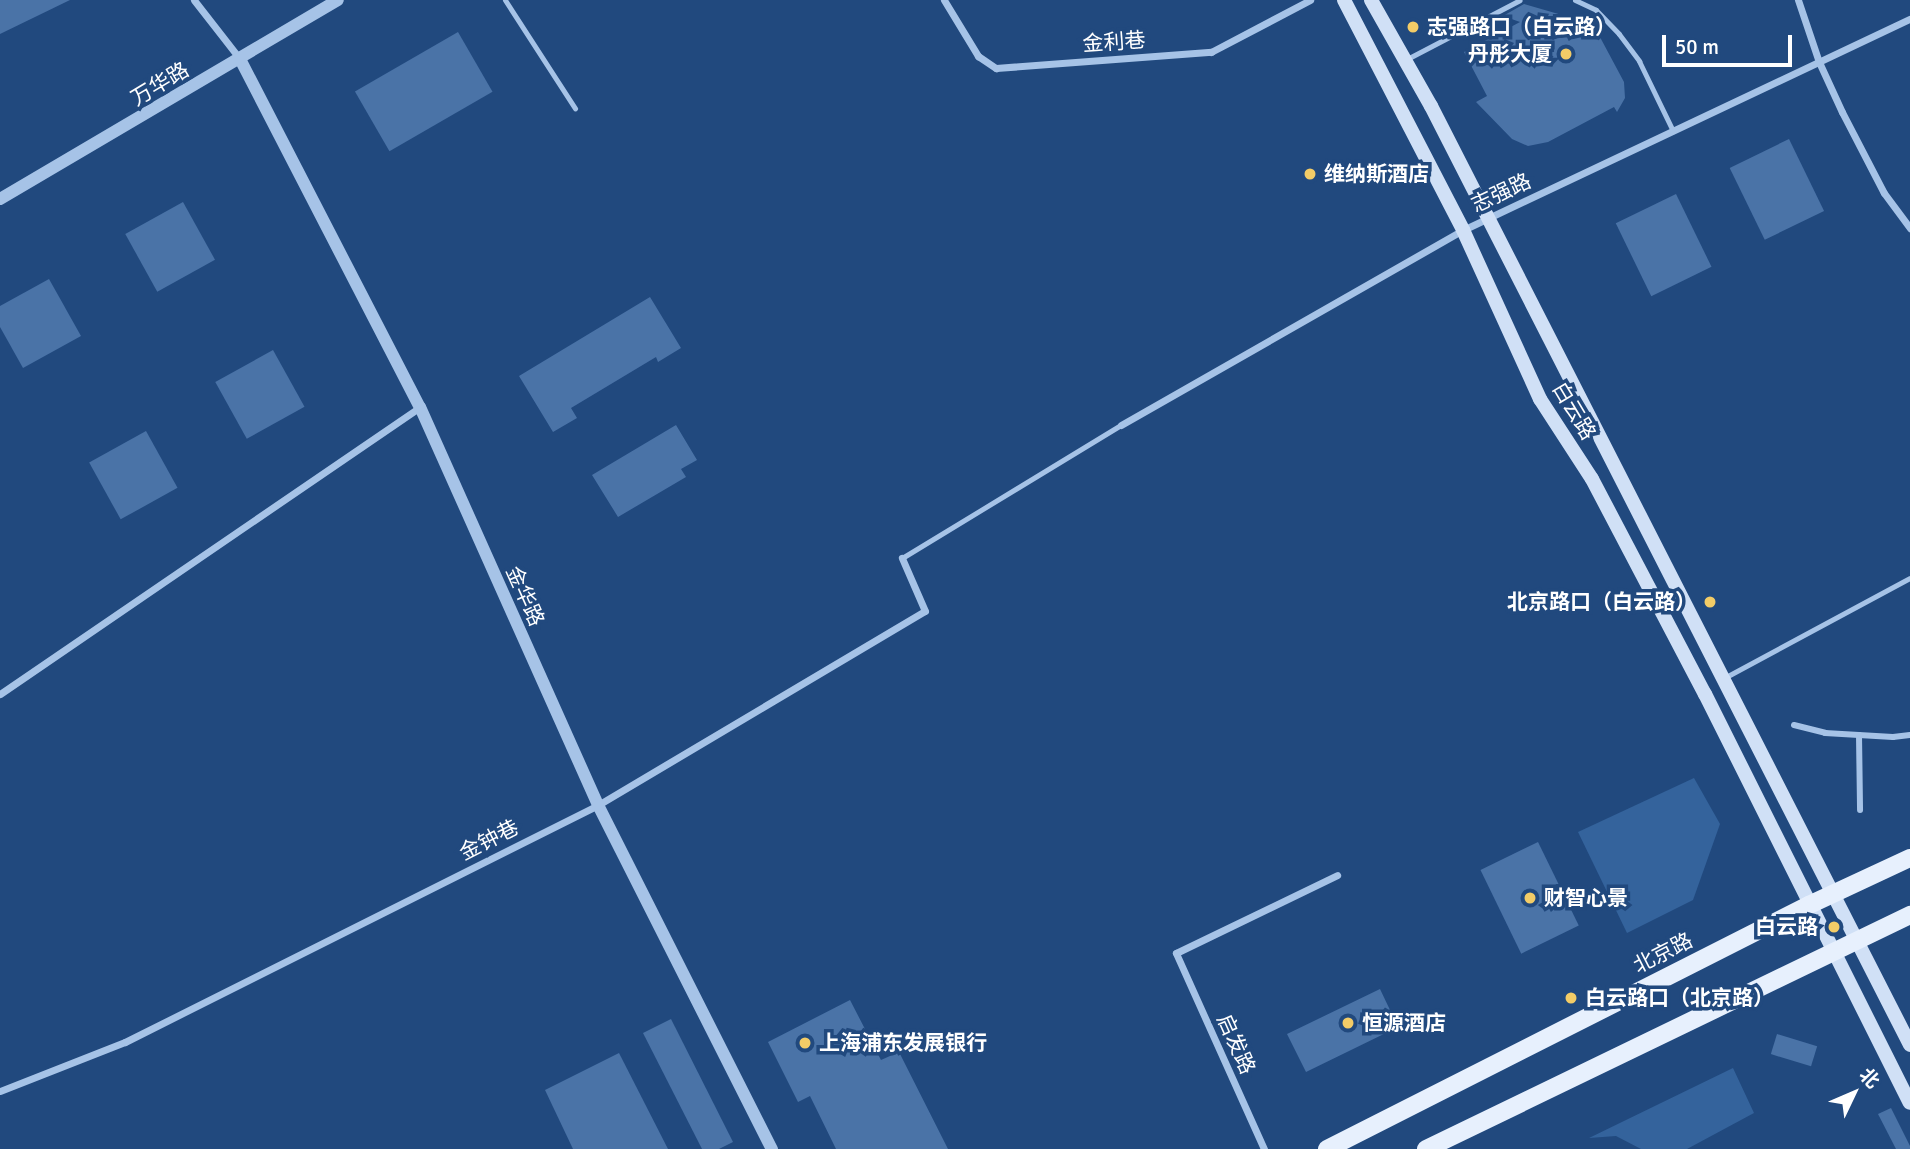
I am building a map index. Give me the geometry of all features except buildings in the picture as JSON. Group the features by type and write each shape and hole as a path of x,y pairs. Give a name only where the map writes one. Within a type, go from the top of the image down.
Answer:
{"main road":[{"name":"白云路","path":"1344,0 1463,230 1540,399 1592,479 1705,694 1910,1103"},
{"name":"白云路","path":"1371,0 1488,218 1835,893 1910,1045"},
{"name":"北京路","path":"1327,1149 1809,905 1910,858"},
{"path":"1426,1149 1910,915"}],"street":[{"path":"194,0 240,60"},
{"name":"万华路","path":"0,199 338,0"},
{"name":"金利巷","path":"944,0 978,56 996,68 1212,52 1310,0"},
{"path":"1798,0 1819,62 1884,193 1910,228"},
{"name":"志强路","path":"1121,425 1463,230 1910,19"},
{"name":"金华路","path":"240,60 420,407 598,805 772,1149"},
{"path":"0,694 420,407"},
{"name":"金钟巷","path":"0,1091 125,1042 598,805 925,611 902,558"},
{"path":"1794,725 1825,733 1893,737 1910,735"},
{"path":"1859,735 1860,810"},
{"name":"启发路","path":"1264,1149 1176,953 1337,875"}],"lane":[{"path":"505,0 576,108"},
{"path":"1405,60 1520,0"},
{"path":"1576,0 1596,10 1619,34 1639,61 1673,131"},
{"path":"902,558 1121,425"},
{"path":"1724,678 1910,578"}],"shaded area":[{"path":"1694,778 1720,824 1693,900 1627,933 1578,832"},
{"path":"1733,1068 1754,1113 1687,1149 1641,1149 1616,1136 1589,1138"}],"place":[{"name":"志强路口（白云路）","path":"1413,27"},
{"name":"丹彤大厦","path":"1566,54"},
{"name":"维纳斯酒店","path":"1310,174"},
{"name":"北京路口（白云路）","path":"1710,602"},
{"name":"财智心景","path":"1530,898"},
{"name":"白云路","path":"1834,927"},
{"name":"白云路口（北京路）","path":"1571,998"},
{"name":"恒源酒店","path":"1348,1023"},
{"name":"上海浦东发展银行","path":"805,1043"}]}
